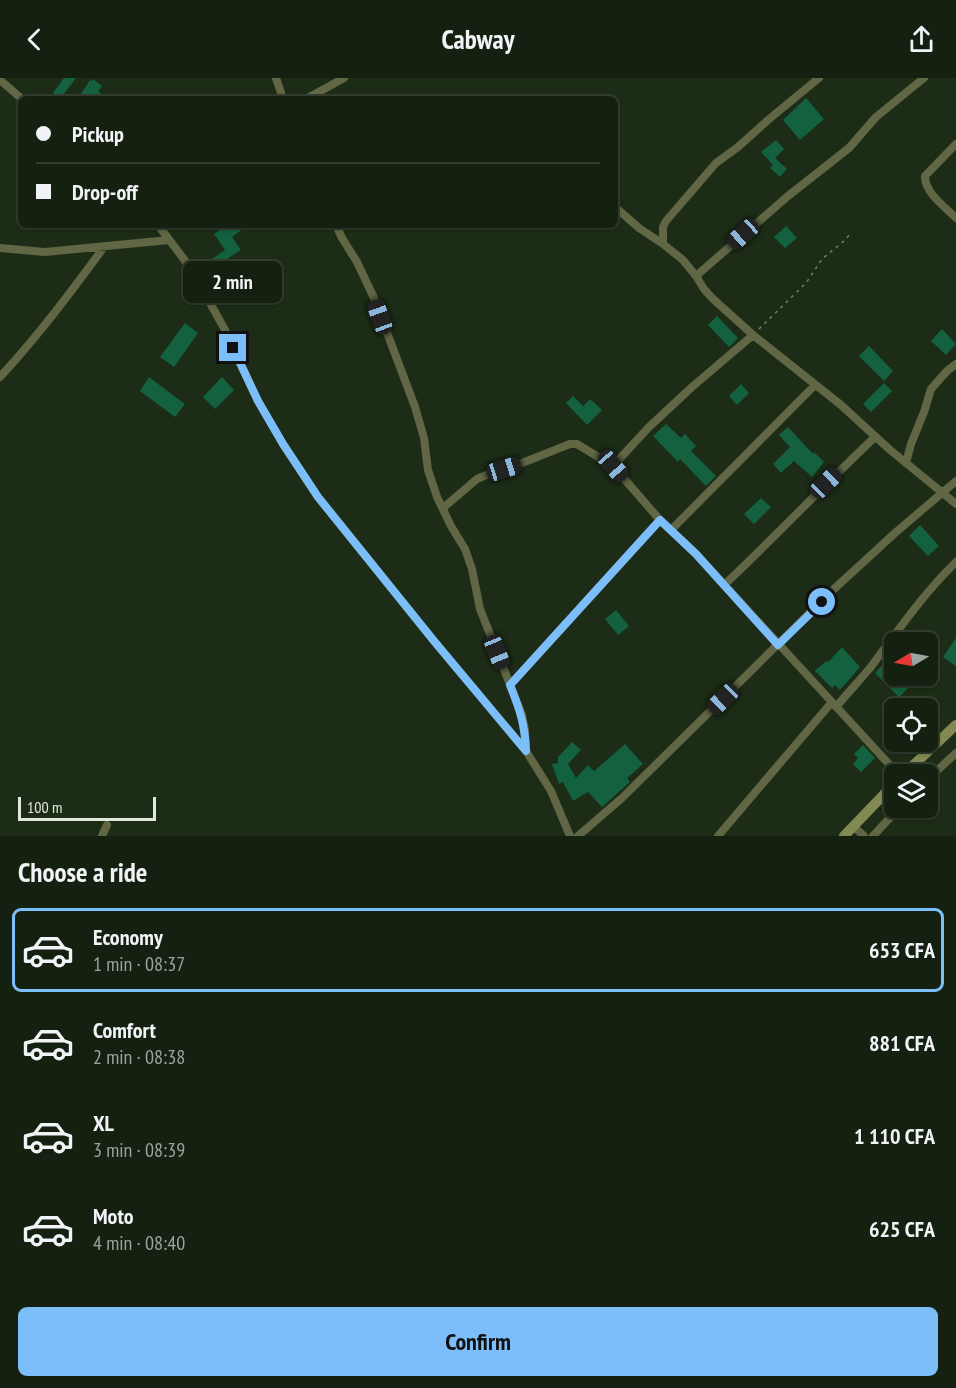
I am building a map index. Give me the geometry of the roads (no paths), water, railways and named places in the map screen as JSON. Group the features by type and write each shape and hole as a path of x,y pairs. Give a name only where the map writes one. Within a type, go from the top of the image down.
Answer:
{"main road":[{"path":"915,764 956,726"},
{"path":"844,836 884,794"}],"street":[{"path":"8,78 9,87"},
{"path":"276,78 282,96"},
{"path":"311,96 344,78"},
{"path":"663,244 663,227 666,221 716,163 819,78"},
{"path":"696,276 781,202 849,148 876,117 924,78"},
{"path":"0,80 19,96"},
{"path":"956,144 925,176 925,182 927,189 956,218"},
{"path":"618,209 639,228 683,260 712,298 753,335 841,405 956,504"},
{"path":"160,228 186,262 225,330 258,401 318,497 526,751 551,791 570,836"},
{"path":"337,228 374,298 415,407 424,438 428,470 437,497 465,549 480,609 522,715 526,751"},
{"path":"0,248 45,252 169,240"},
{"path":"0,377 33,341 104,247"},
{"path":"613,466 648,428 753,335"},
{"path":"906,463 931,389 956,364"},
{"path":"671,530 815,385"},
{"path":"724,585 875,436"},
{"path":"443,508 477,479 570,444 577,444 613,466 660,520 724,585 889,764"},
{"path":"578,836 622,798 834,589 956,481"},
{"path":"510,685 660,520"},
{"path":"718,836 867,671 928,593 956,562"},
{"path":"938,770 956,753"},
{"path":"873,836 890,818"},
{"path":"102,836 107,825"},
{"path":"853,826 864,836"}]}
